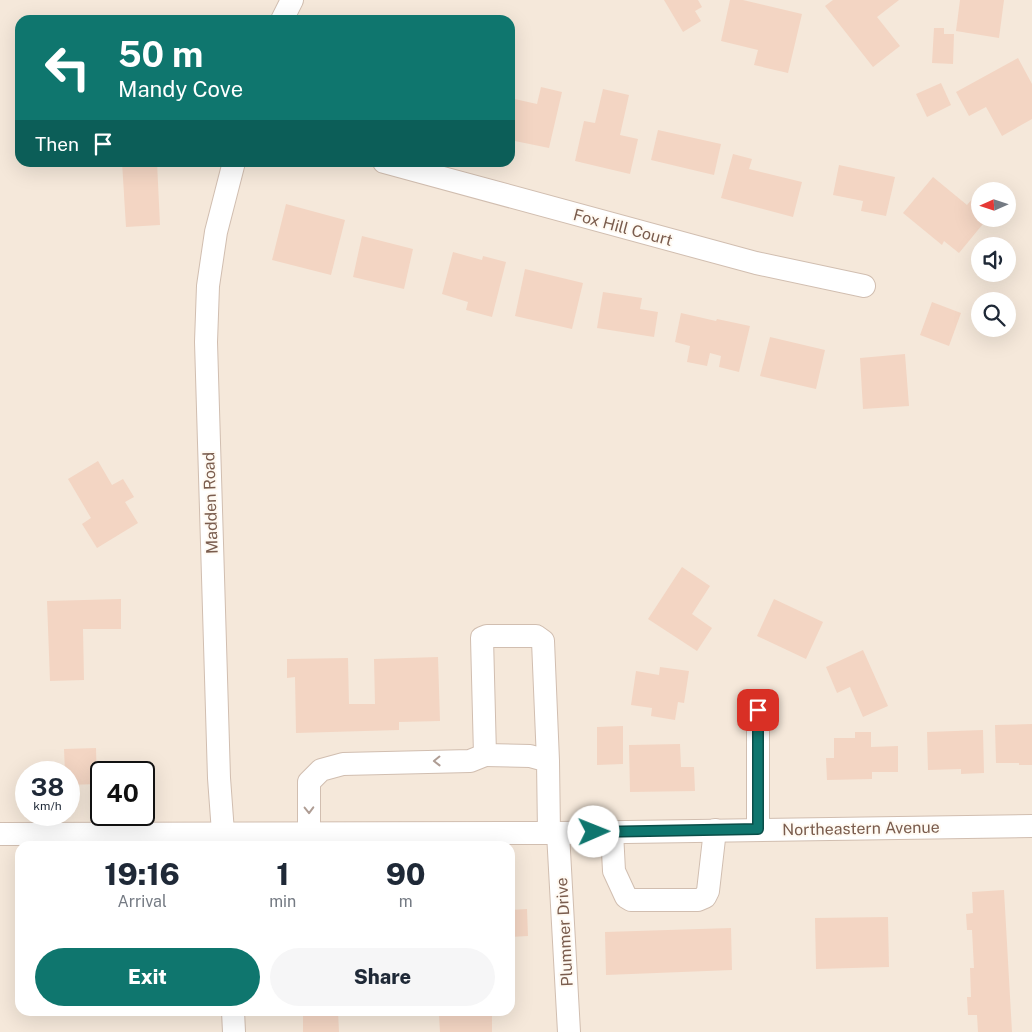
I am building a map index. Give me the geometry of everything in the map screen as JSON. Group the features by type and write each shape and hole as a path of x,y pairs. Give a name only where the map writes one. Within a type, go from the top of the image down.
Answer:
{"street":[{"path":"284,15 292,0"},
{"name":"Madden Road","path":"224,840 219,778 206,342 208,286 216,232 233,167"},
{"name":"Fox Hill Court","path":"402,167 756,263 864,286"},
{"name":"Plummer Drive","path":"485,755 482,638 487,636 536,636 543,640 548,761 569,1032"},
{"path":"758,710 758,829"},
{"path":"309,834 309,782 321,770 343,764 470,761 485,755 530,756 548,761"},
{"name":"Northeastern Avenue","path":"0,834 224,840 309,834 554,833 1032,826"},
{"path":"612,832 614,872 622,893 626,897 631,900 698,900 705,896 708,891 715,830"},
{"path":"233,1016 234,1032"}],"shaded area":[{"path":"0,0 1032,0 1032,1032 0,1032"}],"building":[{"path":"664,0 698,0 702,7 695,11 701,21 683,32"},
{"path":"730,0 743,0 802,14 788,73 754,65 758,50 721,41"},
{"path":"833,0 899,0 877,17 900,46 873,67 825,6"},
{"path":"960,0 1004,0 999,38 956,31"},
{"path":"934,28 944,28 944,34 954,34 953,64 932,63"},
{"path":"1018,58 1032,84 1032,119 1002,136 986,107 969,116 956,92"},
{"path":"941,83 951,105 927,117 916,94"},
{"path":"541,87 562,92 549,148 515,141 515,99 537,104"},
{"path":"603,89 629,95 620,135 638,139 630,174 575,161 584,121 595,123"},
{"path":"658,130 721,144 714,175 651,160"},
{"path":"733,154 752,159 749,169 802,182 793,217 721,198"},
{"path":"839,165 895,177 886,216 861,211 863,201 833,195"},
{"path":"122,167 157,167 160,225 126,227"},
{"path":"933,177 967,205 971,200 971,228 980,228 959,253 944,241 942,245 903,213"},
{"path":"286,204 345,220 331,275 272,260"},
{"path":"362,236 413,249 404,289 353,277"},
{"path":"453,252 482,260 483,256 506,262 492,317 466,310 468,302 442,294"},
{"path":"525,269 583,283 572,329 515,316"},
{"path":"603,292 642,298 640,309 658,312 654,337 597,328"},
{"path":"932,302 961,313 949,346 920,335"},
{"path":"681,313 750,326 739,372 719,367 721,356 710,353 707,366 687,362 690,346 675,342"},
{"path":"770,337 825,350 816,389 760,376"},
{"path":"905,354 909,406 863,409 860,358"},
{"path":"98,461 112,485 123,479 134,497 125,502 138,523 97,548 82,524 91,518 68,479"},
{"path":"682,567 710,586 692,614 712,628 697,651 648,619"},
{"path":"121,599 121,629 83,629 84,680 50,681 47,601"},
{"path":"774,599 823,622 806,659 757,636"},
{"path":"863,650 888,706 863,717 850,687 837,693 826,667"},
{"path":"438,657 440,721 399,722 399,730 296,733 295,677 287,678 287,659 348,658 349,704 375,704 374,659"},
{"path":"660,667 689,671 684,703 678,702 675,720 651,716 652,708 631,705 636,671 659,675"},
{"path":"1032,724 1032,765 996,763 995,725"},
{"path":"623,726 623,764 597,765 597,727"},
{"path":"983,730 984,773 961,774 961,769 928,770 927,732"},
{"path":"855,732 871,732 871,747 898,746 898,772 872,772 872,779 827,780 826,758 834,758 834,738 855,738"},
{"path":"680,744 681,767 694,767 695,791 630,792 629,745"},
{"path":"96,748 96,761 90,761 90,784 80,785 80,761 65,761 64,749"},
{"path":"1004,890 1012,1032 978,1032 977,1015 968,1015 967,997 971,997 970,968 974,968 972,930 967,930 966,914 973,913 972,892"},
{"path":"527,909 528,936 515,937 515,910"},
{"path":"888,917 889,967 816,969 815,918"},
{"path":"731,928 732,970 606,975 605,932"},
{"path":"303,1016 338,1016 339,1032 303,1032"},
{"path":"439,1016 492,1016 492,1032 440,1032"}],"route":[{"path":"594,832 758,829 758,710"}]}
